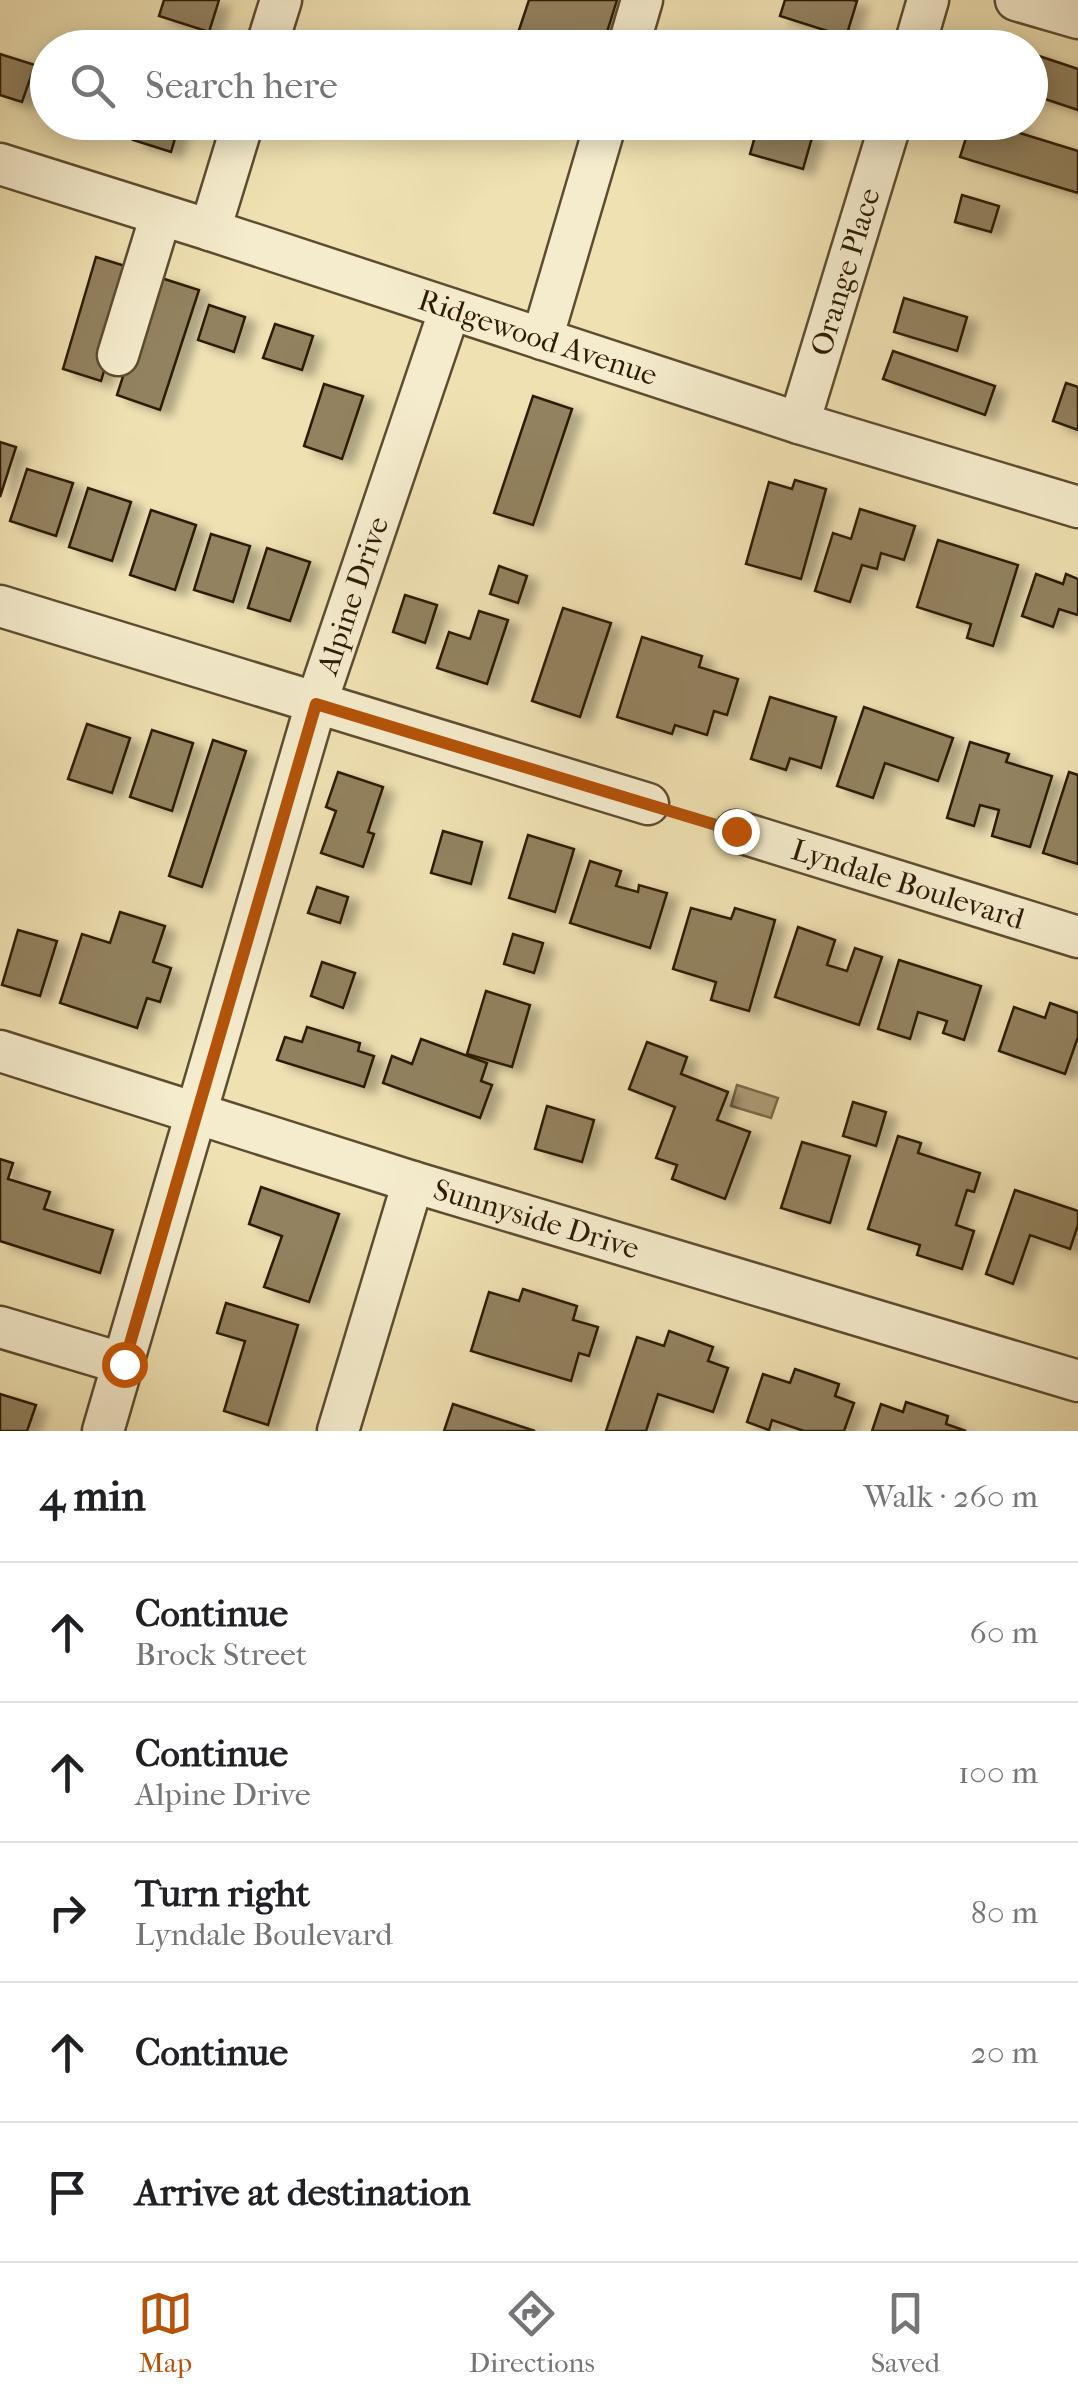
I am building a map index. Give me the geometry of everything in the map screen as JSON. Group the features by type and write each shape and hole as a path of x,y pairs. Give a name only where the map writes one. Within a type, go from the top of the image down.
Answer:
{"street":[{"path":"272,30 281,0"},
{"path":"633,30 642,0"},
{"path":"919,30 928,0"},
{"path":"1016,0 1078,18"},
{"path":"210,230 238,140"},
{"path":"542,339 601,140"},
{"name":"Orange Place","path":"799,423 885,140"},
{"name":"Ridgewood Avenue","path":"0,164 799,423 1078,508"},
{"path":"118,355 161,215"},
{"name":"Alpine Drive","path":"104,1431 316,704 450,309"},
{"path":"0,606 648,804"},
{"name":"Lyndale Boulevard","path":"736,831 1078,936"},
{"name":"Sunnyside Drive","path":"0,1051 413,1182 1078,1381"},
{"path":"338,1431 413,1182"},
{"path":"0,1327 124,1364"}],"path":[{"path":"648,804 736,831"}],"shaded area":[{"path":"737,1085 778,1098 771,1118 731,1106"}],"building":[{"path":"164,0 219,0 210,30 159,16"},
{"path":"529,0 617,0 608,30 519,30"},
{"path":"785,0 857,1 848,30 824,30 780,16"},
{"path":"0,54 30,63 30,79 22,102 0,95"},
{"path":"1048,59 1078,69 1078,110 1048,100"},
{"path":"133,140 175,140 171,152"},
{"path":"754,140 811,140 803,169 750,154"},
{"path":"965,140 1042,140 1078,151 1078,193 960,157"},
{"path":"962,195 999,206 991,232 955,222"},
{"path":"96,257 135,269 101,381 63,369"},
{"path":"155,276 199,290 160,410 117,395"},
{"path":"904,298 967,317 957,351 894,332"},
{"path":"209,305 245,317 234,352 198,340"},
{"path":"275,324 313,336 302,370 263,358"},
{"path":"893,351 995,386 985,415 883,379"},
{"path":"1066,383 1078,387 1078,430 1053,421"},
{"path":"324,384 363,396 342,459 304,446"},
{"path":"533,396 572,409 533,525 494,513"},
{"path":"0,442 16,447 0,497"},
{"path":"27,469 73,483 56,536 10,521"},
{"path":"795,480 826,489 801,579 746,564 769,482 792,489"},
{"path":"88,488 131,502 112,561 69,547"},
{"path":"860,509 915,526 904,560 881,553 877,569 862,565 850,602 815,591 833,533 851,539"},
{"path":"151,510 196,525 175,590 130,575"},
{"path":"211,534 250,546 233,602 194,590"},
{"path":"938,540 1018,565 993,646 967,638 971,624 917,607"},
{"path":"267,548 310,562 290,621 248,608"},
{"path":"499,566 527,576 518,603 490,594"},
{"path":"1036,574 1063,584 1066,574 1078,579 1078,615 1059,609 1053,627 1022,616"},
{"path":"405,595 437,605 425,643 393,632"},
{"path":"563,608 611,623 580,717 532,701"},
{"path":"479,611 508,620 487,684 437,668 449,632 470,639"},
{"path":"642,637 702,656 699,667 738,679 727,715 714,711 707,735 675,725 672,734 617,717"},
{"path":"770,697 836,717 821,768 790,758 786,770 751,759"},
{"path":"864,707 953,738 938,781 885,763 873,798 837,786"},
{"path":"87,724 130,738 112,793 68,779"},
{"path":"152,730 193,743 172,811 130,797"},
{"path":"213,740 246,751 202,887 169,876"},
{"path":"970,742 1009,754 1006,762 1052,776 1030,847 992,836 999,810 980,805 974,826 947,818"},
{"path":"338,772 383,787 368,832 374,834 363,867 321,853 336,811 326,807"},
{"path":"1069,772 1078,775 1078,864 1043,853"},
{"path":"443,831 482,842 471,884 431,873"},
{"path":"528,835 574,849 555,912 509,898"},
{"path":"590,861 621,871 616,886 638,892 639,885 667,893 650,948 570,923"},
{"path":"317,887 348,897 340,923 308,913"},
{"path":"691,908 731,919 735,908 775,920 749,1011 711,1000 716,982 673,969"},
{"path":"120,912 165,926 153,962 171,968 160,1002 147,998 137,1028 60,1003 82,934 110,943"},
{"path":"798,927 835,940 827,965 847,971 855,948 882,957 859,1025 775,997"},
{"path":"18,930 57,941 40,996 2,985"},
{"path":"513,934 543,943 534,973 504,964"},
{"path":"899,960 981,986 964,1040 943,1033 947,1021 918,1012 910,1039 878,1029"},
{"path":"322,962 355,973 343,1008 311,996"},
{"path":"486,991 530,1005 512,1067 467,1054"},
{"path":"1050,1003 1078,1013 1078,1037 1065,1074 999,1051 1014,1007 1045,1018"},
{"path":"307,1027 360,1043 358,1051 374,1056 364,1087 277,1060 285,1037 302,1042"},
{"path":"421,1039 487,1063 481,1081 492,1085 480,1118 383,1083 392,1056 412,1064"},
{"path":"647,1042 687,1057 681,1074 728,1092 717,1120 750,1132 725,1199 672,1179 677,1165 656,1158 675,1107 629,1089"},
{"path":"853,1102 886,1112 876,1146 843,1136"},
{"path":"547,1106 594,1120 582,1162 535,1149"},
{"path":"898,1136 921,1143 918,1153 980,1173 974,1192 967,1190 956,1225 974,1231 962,1269 917,1255 920,1245 868,1229"},
{"path":"802,1142 850,1156 830,1223 781,1208"},
{"path":"0,1159 13,1163 8,1179 50,1192 44,1209 113,1230 100,1273 0,1241"},
{"path":"261,1187 339,1214 309,1302 264,1287 282,1236 249,1224"},
{"path":"1015,1190 1078,1211 1078,1225 1070,1249 1030,1235 1013,1284 986,1274"},
{"path":"523,1289 577,1306 573,1320 598,1327 589,1356 579,1353 571,1381 471,1351 489,1292 519,1301"},
{"path":"226,1303 298,1325 268,1425 224,1411 245,1341 217,1333"},
{"path":"669,1331 713,1347 708,1361 728,1368 713,1412 658,1394 646,1431 606,1431 637,1337 664,1346"},
{"path":"795,1369 839,1384 835,1396 854,1403 844,1431 804,1431 772,1420 769,1430 747,1422 763,1374 790,1383"},
{"path":"0,1394 36,1405 27,1431 0,1431"},
{"path":"906,1402 948,1416 946,1424 966,1431 872,1431 881,1404 903,1412"},
{"path":"453,1404 535,1431 444,1431"}],"route":[{"path":"124,1364 316,704 736,831"}]}
